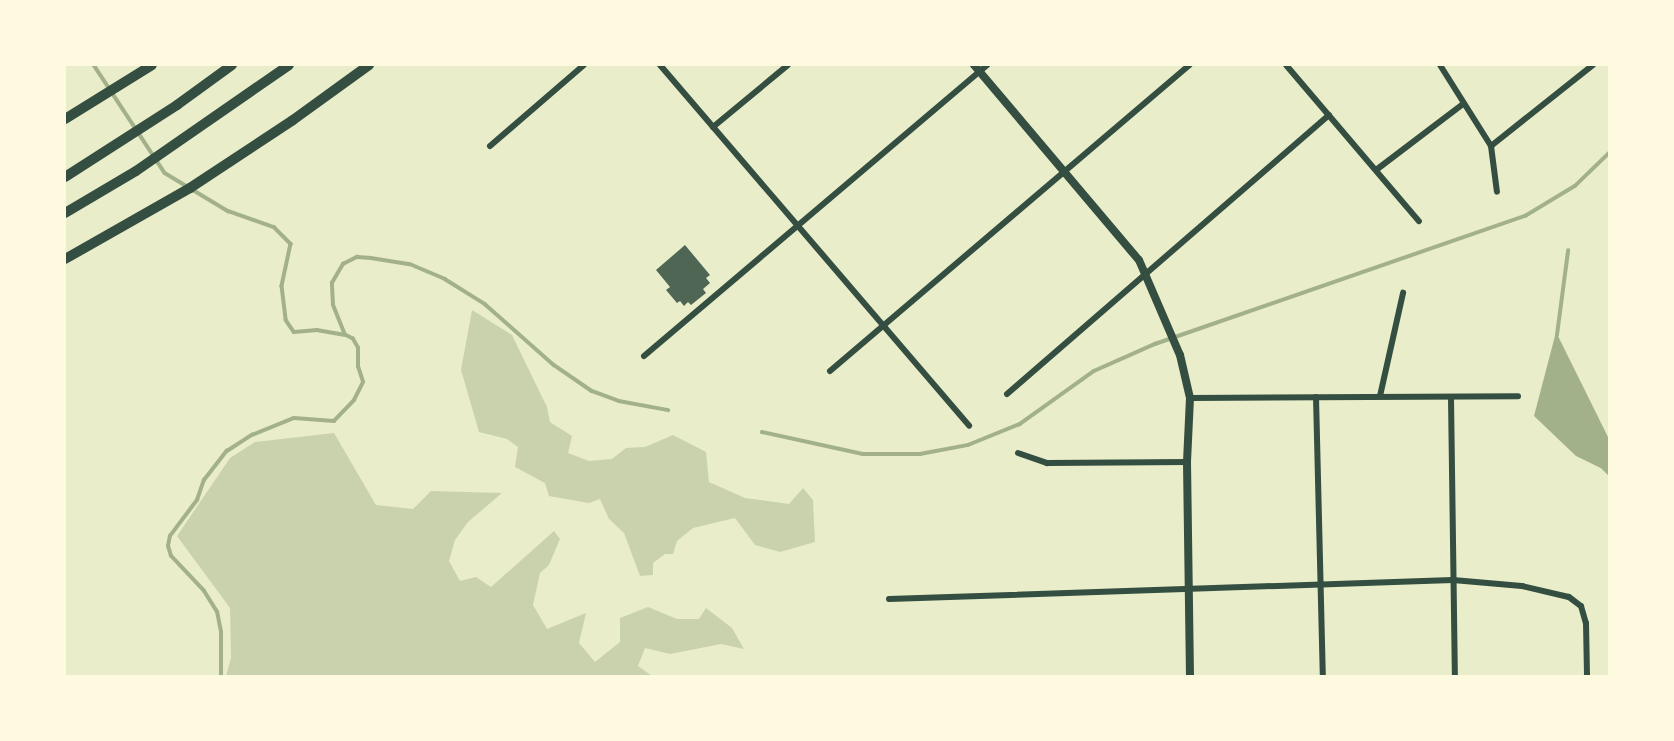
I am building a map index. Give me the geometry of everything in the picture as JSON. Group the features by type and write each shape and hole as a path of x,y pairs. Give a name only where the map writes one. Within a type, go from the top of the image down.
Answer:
{"highway":[{"path":"65,177 177,105 232,65"},
{"path":"65,213 136,171 289,65"}],"main road":[{"path":"65,259 190,188 369,65"},
{"path":"65,119 148,68"}],"street":[{"path":"490,146 584,65"},
{"path":"660,65 969,426"},
{"path":"713,127 788,65"},
{"path":"830,372 1190,65"},
{"path":"1286,65 1419,220"},
{"path":"1440,65 1491,146 1497,192"},
{"path":"1491,146 1593,65"},
{"path":"644,356 980,67 1147,272 1180,355 1190,398 1187,462 1190,676"},
{"path":"1377,170 1463,104"},
{"path":"1007,394 1329,115"},
{"path":"1380,396 1403,293"},
{"path":"1190,398 1518,396"},
{"path":"1316,397 1323,676"},
{"path":"1451,398 1455,676"},
{"path":"1018,453 1047,463 1187,462"},
{"path":"889,599 1453,580 1522,586 1569,597 1581,606 1586,622 1587,676"}],"shaded area":[{"path":"472,310 512,335 547,407 550,422 572,436 568,453 589,461 612,459 626,448 645,447 673,435 706,452 709,482 745,498 789,504 803,488 813,500 815,542 780,552 755,545 735,518 693,528 677,541 673,554 665,554 653,563 653,575 640,576 624,533 609,519 600,499 589,503 549,496 545,483 515,467 518,447 507,439 479,432 461,370"},
{"path":"1556,332 1609,439 1609,472 1576,456 1534,416"},
{"path":"334,433 376,505 413,509 431,491 502,493 468,522 455,540 449,561 460,581 476,577 491,587 554,531 560,539 549,565 540,573 533,605 547,629 586,613 579,643 595,662 620,642 620,618 648,607 677,619 699,619 706,608 732,628 744,649 721,644 670,654 645,648 638,666 652,676 226,676 231,658 230,608 177,536 230,458 255,442"}],"building":[{"path":"685,245 710,275 706,278 710,283 703,289 706,293 691,305 688,302 684,306 680,301 677,303 666,290 670,287 656,270"}],"waterway":[{"path":"94,65 165,173 228,211 274,227 291,244 282,286 286,320 294,332 317,330 344,335"},
{"path":"762,432 863,454 920,454 968,445 1020,424 1094,371 1155,344 1525,216 1575,186 1609,153"},
{"path":"1557,335 1568,251"},
{"path":"221,676 221,632 217,612 204,591 171,556 168,546 170,536 197,500 204,480 227,451 252,435 294,418 334,421 354,400 363,382 358,367 358,348 353,339 345,335 333,305 332,283 343,264 357,257 371,258 410,264 445,279 485,304 554,365 592,391 619,401 668,410"},
{"path":"1601,465 1609,473"}]}
